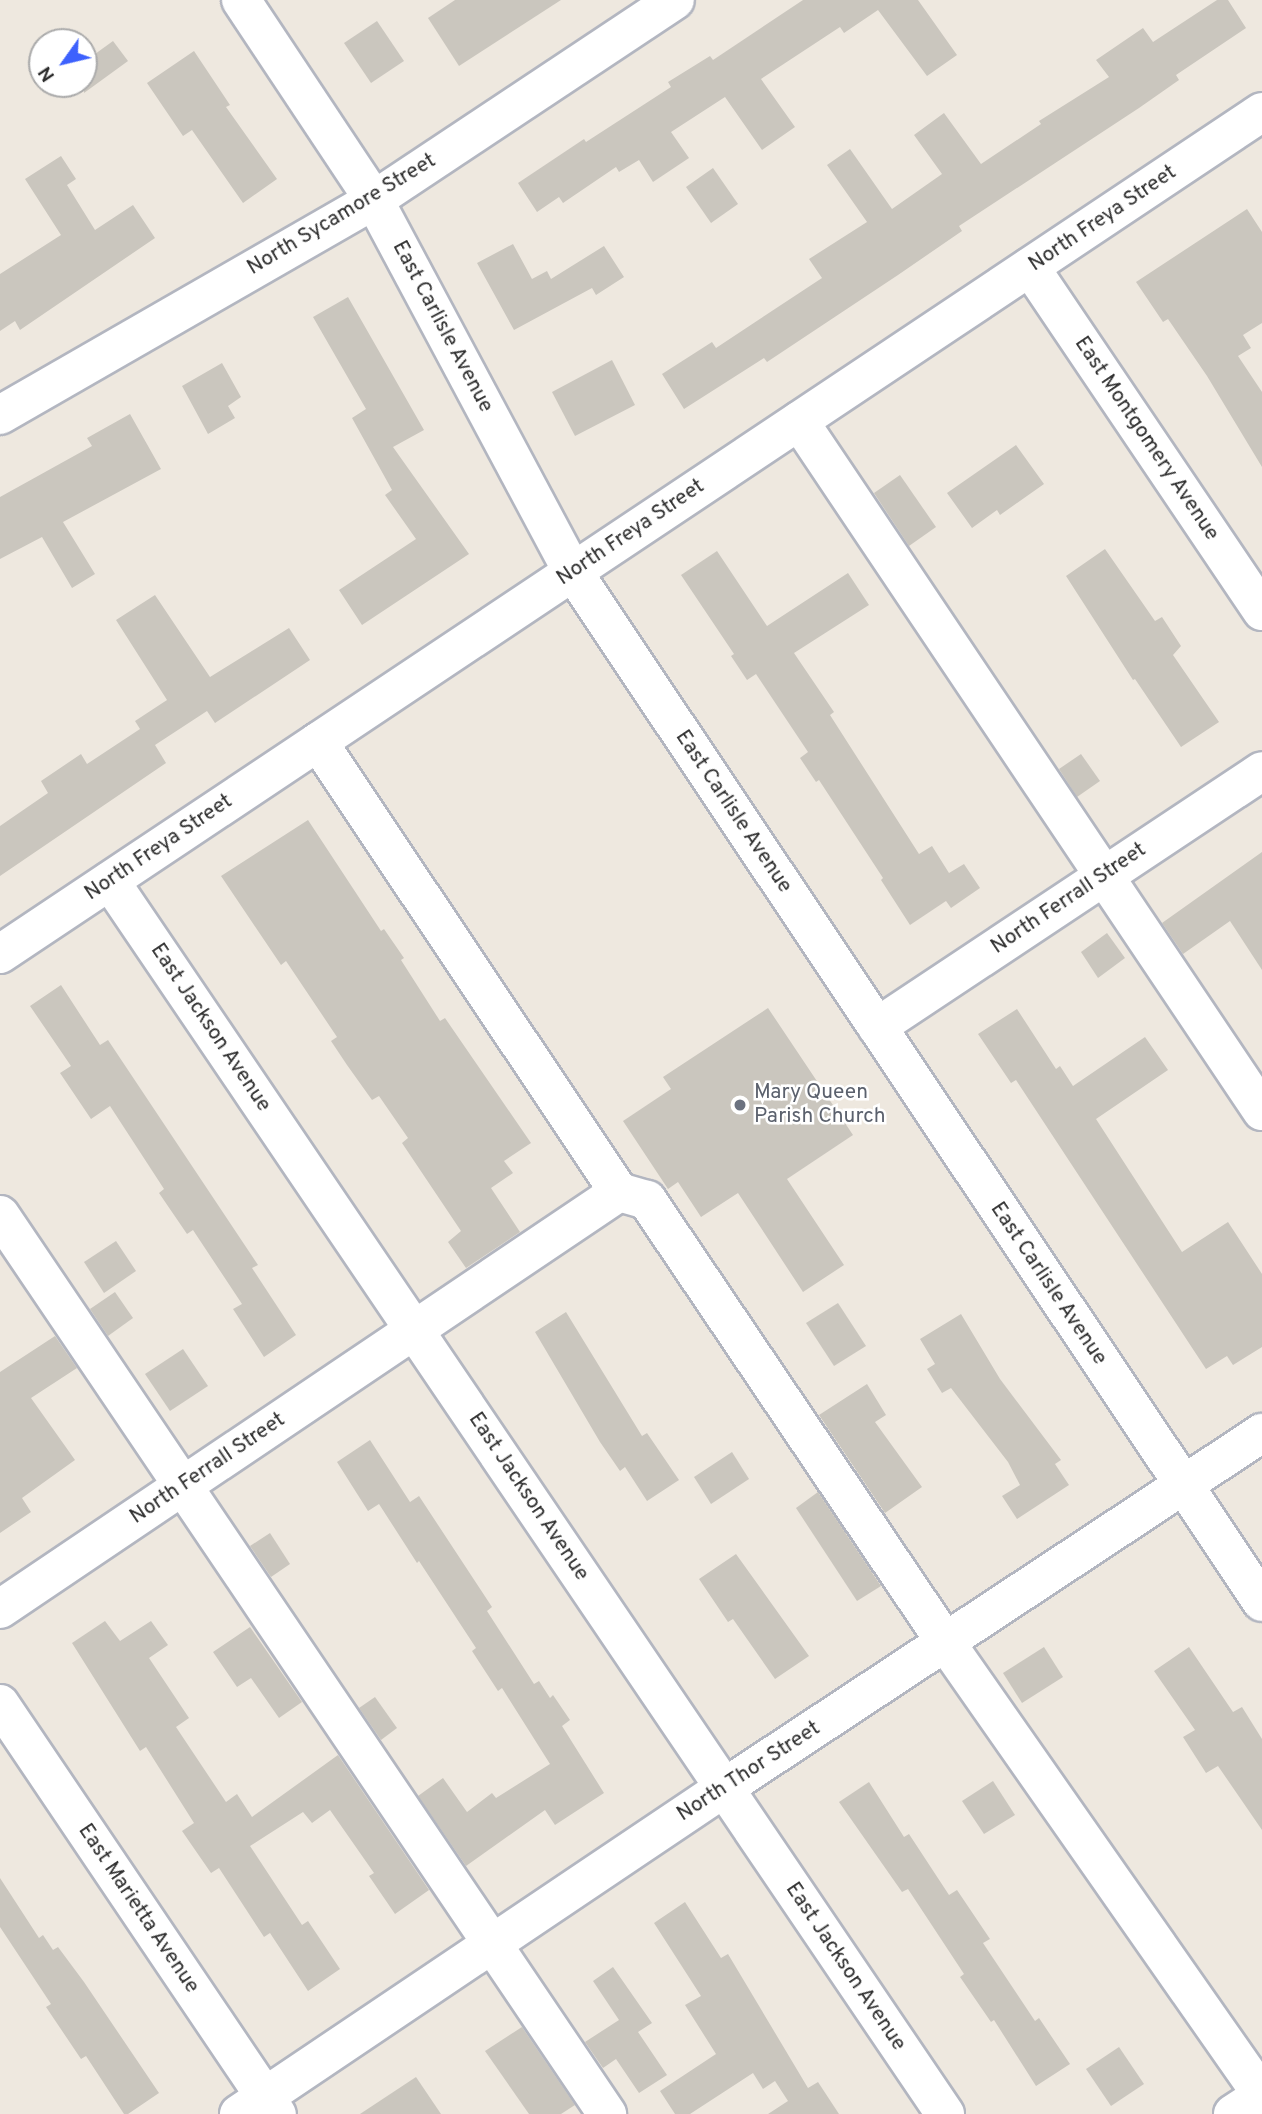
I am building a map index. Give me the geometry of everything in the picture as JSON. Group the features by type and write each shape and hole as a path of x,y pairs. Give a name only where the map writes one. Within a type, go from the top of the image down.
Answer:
{"street":[{"name":"East Carlisle Avenue","path":"241,0 374,200 573,572 1262,1602"},
{"name":"North Sycamore Street","path":"0,415 374,200 675,0"},
{"name":"North Freya Street","path":"0,954 1262,113"},
{"name":"East Montgomery Avenue","path":"1030,267 1262,611"},
{"path":"799,421 1262,1111"},
{"path":"318,742 620,1192 647,1200 946,1643 1262,2095 1233,2114"},
{"name":"North Ferrall Street","path":"877,1027 1262,771"},
{"name":"East Jackson Avenue","path":"110,880 945,2114"},
{"name":"North Ferrall Street","path":"0,1609 620,1192"},
{"path":"0,1215 607,2114"},
{"name":"North Thor Street","path":"260,2108 492,1943 1262,1433"},
{"name":"East Marietta Avenue","path":"0,1704 260,2108"}],"building":[{"path":"455,0 561,0 459,66 428,18"},
{"path":"803,0 918,0 957,55 927,76 878,10 844,33 840,27 761,79 795,127 762,150 725,97 671,132 689,158 653,182 639,160 619,172 616,167 563,203 559,197 537,212 518,183 584,139 586,142 671,87 668,82 710,56 713,60"},
{"path":"1217,0 1228,0 1246,28 1176,75 1179,80 959,226 962,231 898,275 767,362 764,358 684,409 662,374 712,342 716,348 822,278 809,259 867,222 827,165 850,149 892,209 942,174 914,135 944,113 981,164 1041,124 1039,121 1109,77 1096,60 1143,28 1153,42"},
{"path":"377,21 404,61 371,83 344,43"},
{"path":"113,41 128,61 98,83 98,52"},
{"path":"194,51 230,105 226,107 277,179 243,203 192,130 183,136 147,83"},
{"path":"61,156 76,179 67,185 95,230 133,205 155,238 20,330 15,321 0,331 0,274 61,235 25,179"},
{"path":"713,168 738,204 711,223 686,187"},
{"path":"1247,209 1262,232 1262,323 1243,335 1251,348 1238,356 1262,392 1262,467 1207,376 1168,319 1163,322 1136,282"},
{"path":"513,244 532,279 547,271 551,279 604,246 624,277 596,295 592,288 514,330 477,263"},
{"path":"348,297 424,430 393,447 469,554 362,625 339,590 416,539 385,495 392,490 352,418 366,409 313,317"},
{"path":"612,360 635,405 575,436 552,392"},
{"path":"222,363 241,397 228,406 235,418 208,434 182,386"},
{"path":"130,414 161,469 63,522 95,574 72,588 42,537 0,559 0,497 92,446 87,438"},
{"path":"1016,445 1044,484 1000,515 997,510 972,528 947,493"},
{"path":"900,475 936,527 909,546 874,493"},
{"path":"1105,549 1155,621 1162,617 1181,646 1173,655 1219,722 1181,747 1135,679 1133,680 1066,576"},
{"path":"717,551 767,626 848,573 869,605 794,653 834,712 830,715 919,854 932,846 949,873 964,864 980,888 951,908 946,901 910,925 881,880 883,878 819,780 816,782 800,758 808,752 756,674 747,680 731,656 734,654 681,575"},
{"path":"155,595 210,677 289,628 310,660 215,723 207,711 155,745 166,763 0,876 0,826 48,793 41,781 81,754 87,764 140,729 135,721 167,700 116,620"},
{"path":"1081,754 1100,781 1077,797 1059,769"},
{"path":"308,820 381,931 384,929 404,958 401,960 440,1021 445,1018 531,1143 504,1161 513,1173 491,1188 520,1232 466,1268 448,1242 461,1231 402,1143 408,1138 379,1096 372,1100 347,1065 331,1041 337,1037 286,961 281,965 221,876"},
{"path":"1262,852 1262,970 1230,921 1183,954 1162,923"},
{"path":"1107,933 1125,958 1098,978 1081,952"},
{"path":"61,985 100,1045 108,1040 258,1265 252,1268 296,1335 264,1357 233,1309 242,1304 193,1230 187,1234 159,1193 164,1189 110,1106 91,1119 60,1073 71,1066 30,1006"},
{"name":"Mary Queen Parish Church","path":"768,1008 853,1135 787,1179 844,1265 803,1292 738,1193 701,1217 678,1182 668,1189 623,1121 671,1089 663,1077"},
{"path":"1017,1009 1056,1069 1060,1066 1073,1086 1145,1037 1168,1070 1096,1119 1182,1252 1228,1222 1262,1274 1262,1347 1233,1365 1227,1356 1206,1369 1016,1080 1011,1083 978,1034"},
{"path":"116,1241 136,1271 104,1293 84,1262"},
{"path":"115,1292 133,1318 108,1336 90,1309"},
{"path":"838,1303 866,1346 834,1366 806,1323"},
{"path":"566,1312 642,1436 647,1433 679,1480 647,1501 625,1467 620,1471 600,1442 535,1332"},
{"path":"961,1314 1000,1379 1061,1460 1055,1464 1069,1485 1017,1519 1002,1496 1020,1485 1008,1462 951,1388 942,1393 927,1369 935,1364 920,1339"},
{"path":"55,1336 77,1368 31,1398 75,1460 22,1498 31,1512 0,1533 0,1372"},
{"path":"183,1349 208,1386 170,1411 145,1374"},
{"path":"867,1384 886,1415 875,1422 922,1487 885,1513 819,1415"},
{"path":"370,1440 410,1502 419,1496 492,1607 487,1611 534,1684 539,1681 550,1698 553,1695 570,1720 562,1726 604,1793 555,1825 545,1810 466,1866 418,1796 443,1778 467,1812 492,1793 496,1798 550,1764 502,1688 498,1691 472,1651 476,1648 379,1504 368,1511 337,1462"},
{"path":"732,1452 749,1479 711,1504 694,1477"},
{"path":"818,1492 881,1586 857,1601 796,1508"},
{"path":"270,1533 290,1564 271,1577 250,1546"},
{"path":"736,1554 809,1656 775,1679 733,1619 728,1622 699,1579"},
{"path":"105,1621 120,1641 151,1621 168,1645 149,1658 189,1718 176,1727 226,1802 237,1794 252,1817 338,1755 429,1890 395,1914 369,1876 374,1873 330,1810 312,1823 303,1812 250,1846 302,1925 308,1921 340,1969 308,1991 270,1933 264,1937 219,1868 211,1873 182,1831 194,1823 146,1747 140,1751 72,1643"},
{"path":"250,1627 302,1702 279,1718 251,1678 237,1687 213,1652"},
{"path":"1044,1647 1063,1677 1022,1703 1003,1673"},
{"path":"1189,1647 1233,1712 1242,1707 1262,1739 1262,1830 1218,1766 1206,1773 1183,1737 1195,1730 1154,1671"},
{"path":"375,1697 397,1728 381,1740 359,1708"},
{"path":"993,1781 1015,1815 984,1834 962,1801"},
{"path":"869,1782 904,1837 909,1834 949,1895 957,1890 990,1939 983,1943 1035,2021 1039,2018 1070,2064 1036,2086 994,2020 991,2022 960,1977 964,1974 908,1889 902,1892 839,1802"},
{"path":"0,1878 39,1938 43,1935 53,1950 58,1947 84,1982 159,2093 128,2114 124,2114 86,2056 81,2059 46,2007 51,2004 0,1927"},
{"path":"685,1902 721,1958 728,1954 808,2088 818,2082 839,2114 768,2114 788,2101 775,2081 763,2089 753,2073 690,2114 675,2114 660,2091 716,2054 685,2005 701,1996 654,1923"},
{"path":"613,1967 652,2023 638,2032 667,2075 639,2093 616,2059 603,2068 585,2042 619,2020 593,1981"},
{"path":"522,2027 575,2105 561,2114 529,2114 485,2051"},
{"path":"1119,2047 1144,2084 1111,2106 1086,2069"},
{"path":"416,2077 441,2114 360,2114"}],"place":[{"name":"Mary Queen Parish Church","path":"740,1105"}]}
